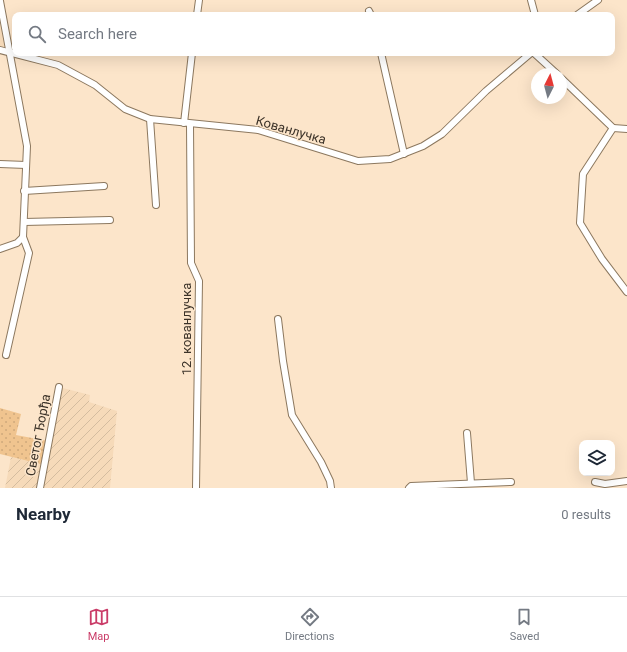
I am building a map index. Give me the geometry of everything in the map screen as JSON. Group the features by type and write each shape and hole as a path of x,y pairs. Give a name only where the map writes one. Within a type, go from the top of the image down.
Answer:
{"street":[{"path":"197,12 198,0"},
{"path":"531,0 534,12"},
{"path":"581,12 598,0"},
{"path":"0,1 26,137 27,146 23,237 29,253 6,354"},
{"name":"Кованлучка","path":"0,50 12,52"},
{"name":"Кованлучка","path":"26,56 58,65 95,85 125,109 150,119 187,124 258,130 358,161 390,159 423,146 442,134 486,91 527,56"},
{"name":"12. кованлучка","path":"192,56 187,124 191,264 198,281 196,488"},
{"path":"382,56 404,154"},
{"path":"537,56 550,68"},
{"path":"567,84 613,128 627,129"},
{"path":"150,119 156,205"},
{"path":"613,128 583,174 580,223 602,259 627,292"},
{"path":"0,164 26,165"},
{"path":"24,191 104,186"},
{"path":"24,222 110,220"},
{"path":"0,249 17,243 23,237"},
{"path":"278,319 292,415 321,462 330,481 331,488"},
{"name":"Светог Ђорђа","path":"40,488 59,387"},
{"path":"467,434 471,483"},
{"path":"595,482 604,484 627,481"},
{"path":"409,488 411,486 511,482"}],"shaded area":[{"path":"0,1 9,51 0,50"},
{"path":"59,387 90,395 89,402 117,411 110,488 5,488 11,457 44,465"},
{"path":"0,408 21,414 16,435 48,441 44,465 0,454"}]}
